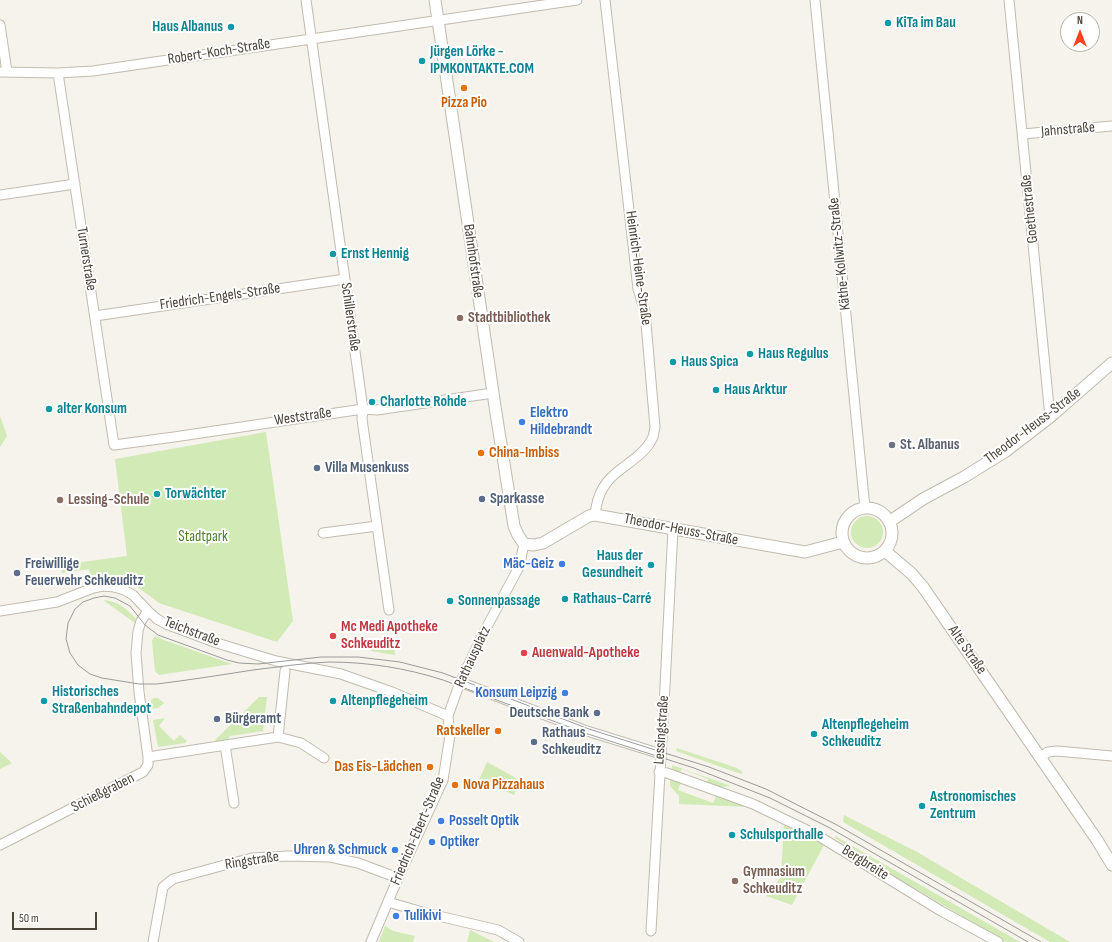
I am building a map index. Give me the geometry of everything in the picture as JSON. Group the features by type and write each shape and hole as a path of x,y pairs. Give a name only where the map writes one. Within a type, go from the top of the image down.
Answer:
{"street":[{"name":"Schillerstraße","path":"306,0 363,409 362,419 389,610"},
{"name":"Bahnhofstraße","path":"435,0 514,526 518,536 524,544"},
{"name":"Robert-Koch-Straße","path":"3,72 58,73 93,71 577,0"},
{"name":"Heinrich-Heine-Straße","path":"596,515 596,504 602,488 609,479 647,447 653,438 655,427 645,312 638,289 605,0"},
{"name":"Käthe-Kollwitz-Straße","path":"815,0 866,508"},
{"name":"Goethestraße","path":"1009,0 1050,417"},
{"path":"0,25 3,72"},
{"name":"Turnerstraße","path":"58,73 114,445"},
{"name":"Jahnstraße","path":"1023,134 1112,126"},
{"path":"0,196 75,184"},
{"name":"Friedrich-Engels-Straße","path":"95,316 345,279"},
{"name":"Theodor-Heuss-Straße","path":"889,522 923,499 964,477 1006,451 1050,417 1112,363"},
{"name":"Weststraße","path":"114,445 363,409 377,410 493,393"},
{"path":"866,508 873,509 880,511 889,522 892,530 892,537 889,544 885,551 874,557 861,558 847,549 843,542 842,526 851,513 866,508"},
{"name":"Theodor-Heuss-Straße","path":"596,515 805,552 843,542"},
{"path":"524,544 534,545 543,543 589,516 596,515"},
{"path":"323,533 377,526"},
{"name":"Lessingstraße","path":"651,931 673,529"},
{"name":"Rathausplatz","path":"448,716 460,682 483,634 519,567 524,544"},
{"name":"Alte Straße","path":"885,551 912,574 923,587 1041,757 1112,865"},
{"name":"Teichstraße","path":"0,611 56,602 68,599 83,591 103,586 124,590 133,595 157,619 166,624 223,645 276,661 341,674 392,692 448,716"},
{"path":"148,611 138,631 136,653 139,692 148,757 278,737 301,743 324,758"},
{"path":"278,737 285,670"},
{"path":"460,682 590,732 661,754"},
{"name":"Friedrich-Ebert-Straße","path":"371,942 398,878 443,780 450,735 448,716"},
{"path":"224,745 234,803"},
{"path":"1041,757 1048,752 1057,751 1112,756"},
{"name":"Schießgraben","path":"0,845 136,778 144,772 148,765 148,757"},
{"name":"Bergbreite","path":"659,772 667,773 753,804 817,834 941,911 998,942"},
{"name":"Ringstraße","path":"153,942 163,887 173,879 252,858 288,856 330,857 358,863 398,878"},
{"path":"388,902 426,913 498,930 519,942"}],"green space":[{"path":"0,416 7,436 0,447"},
{"name":"Stadtpark","path":"266,432 293,621 277,642 159,603 132,583 106,578 91,579 89,569 62,573 60,565 127,556 115,459"},
{"path":"864,516 870,516 880,523 883,532 882,538 876,545 870,548 864,548 854,541 851,535 851,529 858,519"},
{"path":"103,600 114,602 122,606 136,619 135,623"},
{"path":"155,636 232,664 159,675 155,671 152,641"},
{"path":"394,645 395,655 371,651 371,648"},
{"path":"259,697 267,697 263,731 230,736 227,741 218,743 215,740"},
{"path":"154,698 158,698 164,703 158,708 151,709 150,703"},
{"path":"165,718 159,726 174,741 180,735 187,741 185,743 158,747 153,720"},
{"path":"677,748 737,768 743,772 741,774 676,751"},
{"path":"0,752 12,763 0,769"},
{"path":"487,762 516,778 519,784 514,795 479,780"},
{"path":"672,765 731,786 720,787 707,783 708,779 682,769 680,773 672,770"},
{"path":"670,778 681,782 678,790 713,803 716,796 748,807 679,804 679,796 670,786"},
{"path":"844,815 917,852 1070,942 1050,942 843,822"},
{"path":"784,825 825,843 792,905 766,896 781,877 791,877 792,872 781,873"},
{"path":"835,836 1020,942 1006,942 873,864 835,838"},
{"path":"385,926 393,931 415,936 413,942 379,942"},
{"path":"470,930 494,942 467,942"}],"tram line":[{"path":"1028,942 830,828 770,798 694,768 588,734 443,680 386,666 329,662 253,670 157,684 139,684 102,678 90,674 78,665 70,653 66,639 68,623 75,609 83,602 104,596 115,598 130,606 145,625 158,635 239,663 258,664 321,657 358,657 400,662 443,673 589,729 709,767 766,789 837,825 1041,942"}],"place":[{"name":"KiTa im Bau","path":"888,23"},
{"name":"Haus Albanus","path":"231,27"},
{"name":"Jürgen Lörke - IPMKONTAKTE.COM","path":"422,61"},
{"name":"Pizza Pio","path":"464,88"},
{"name":"Ernst Hennig","path":"333,254"},
{"name":"Stadtbibliothek","path":"460,318"},
{"name":"Haus Regulus","path":"750,354"},
{"name":"Haus Spica","path":"673,362"},
{"name":"Haus Arktur","path":"716,390"},
{"name":"Charlotte Rohde","path":"372,402"},
{"name":"alter Konsum","path":"49,409"},
{"name":"Elektro Hildebrandt","path":"522,422"},
{"name":"St. Albanus","path":"892,445"},
{"name":"China-Imbiss","path":"481,453"},
{"name":"Villa Musenkuss","path":"317,468"},
{"name":"Torwächter","path":"157,494"},
{"name":"Sparkasse","path":"482,499"},
{"name":"Lessing-Schule","path":"60,500"},
{"name":"Mäc-Geiz","path":"562,564"},
{"name":"Haus der Gesundheit","path":"651,565"},
{"name":"Freiwillige Feuerwehr Schkeuditz","path":"17,573"},
{"name":"Rathaus-Carré","path":"565,599"},
{"name":"Sonnenpassage","path":"450,601"},
{"name":"Mc Medi Apotheke Schkeuditz","path":"333,636"},
{"name":"Auenwald-Apotheke","path":"524,653"},
{"name":"Konsum Leipzig","path":"565,693"},
{"name":"Historisches Straßenbahndepot","path":"44,701"},
{"name":"Altenpflegeheim","path":"333,701"},
{"name":"Deutsche Bank","path":"597,713"},
{"name":"Bürgeramt","path":"217,719"},
{"name":"Ratskeller","path":"498,731"},
{"name":"Altenpflegeheim Schkeuditz","path":"814,734"},
{"name":"Rathaus Schkeuditz","path":"534,742"},
{"name":"Das Eis-Lädchen","path":"430,767"},
{"name":"Nova Pizzahaus","path":"455,785"},
{"name":"Astronomisches Zentrum","path":"922,806"},
{"name":"Posselt Optik","path":"441,821"},
{"name":"Schulsporthalle","path":"732,835"},
{"name":"Optiker","path":"432,842"},
{"name":"Uhren & Schmuck","path":"395,850"},
{"name":"Gymnasium Schkeuditz","path":"735,881"},
{"name":"Tulikivi","path":"396,916"}]}
